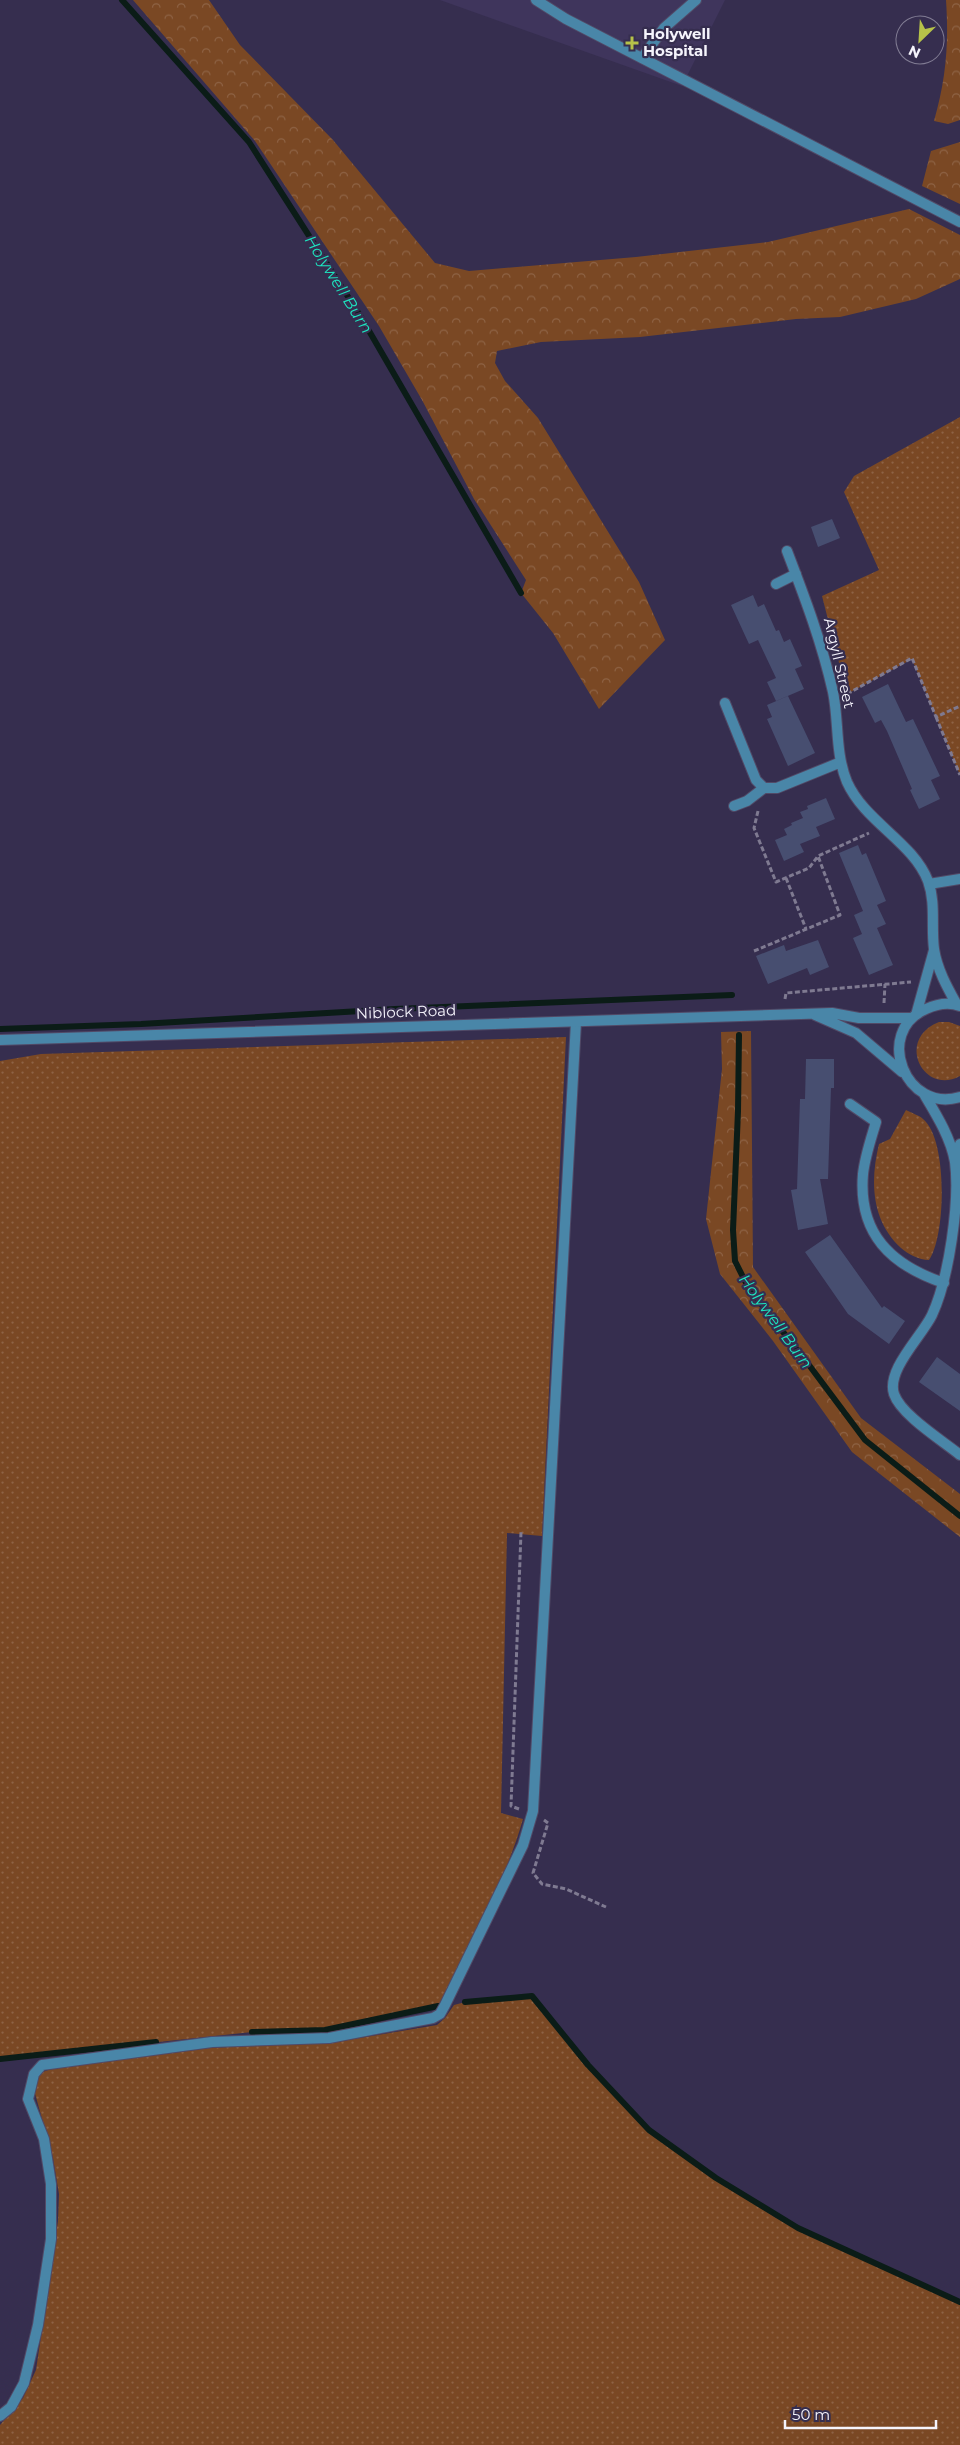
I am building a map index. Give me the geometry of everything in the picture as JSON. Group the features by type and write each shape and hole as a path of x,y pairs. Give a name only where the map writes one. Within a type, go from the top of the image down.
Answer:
{"street":[{"path":"536,0 642,58 960,222"},
{"path":"642,58 664,28 696,0"},
{"name":"Argyll Street","path":"787,551 818,630 834,702 841,762 846,780 858,803 918,864 929,884 933,916 934,949 944,982 958,1005"},
{"path":"776,584 796,574"},
{"path":"725,703 756,780 764,788"},
{"path":"734,806 747,801 764,788 777,788 841,762"},
{"path":"929,884 960,878"},
{"name":"Argyll Street","path":"903,1072 898,1057 899,1042 904,1028 914,1016 934,949"},
{"path":"914,1016 932,1006 958,1005"},
{"name":"Niblock Road","path":"0,1040 832,1013 883,1019 914,1016"},
{"name":"Niblock Road","path":"814,1014 856,1034 903,1072 912,1085 924,1094 940,1120 955,1162"},
{"path":"0,2416 11,2408 24,2383 38,2325 51,2239 51,2184 44,2139 28,2099 34,2074 42,2065 212,2042 328,2038 433,2018 440,2014 445,2005 519,1854 533,1811 576,1022"},
{"path":"924,1094 938,1099 960,1097"},
{"path":"850,1104 876,1122 867,1153 863,1188 867,1214 874,1233 899,1263 911,1271 944,1283"},
{"path":"960,1144 955,1162 958,1194 944,1283 932,1316 896,1370 892,1383 899,1403 960,1455"}],"path":[{"path":"834,702 912,658 960,775"},
{"path":"936,717 960,706"},
{"path":"764,788 754,828 776,882 809,868 818,856 866,836 879,824"},
{"path":"754,951 840,915 818,856"},
{"path":"786,878 806,929"},
{"path":"781,1015 786,993 909,982 924,985"},
{"path":"521,1532 511,1806 524,1812 533,1811 548,1823 534,1872 542,1884 566,1889 606,1906"}],"shaded area":[{"name":"Holywell Hospital","path":"440,0 725,0 682,86"}],"green space":[{"path":"133,0 209,0 240,45 333,140 435,263 469,271 636,257 768,242 909,209 960,235 960,279 916,299 840,317 796,319 640,337 541,342 497,351 495,363 505,381 538,418 639,582 665,640 599,709 553,633 521,593 526,580 474,499 422,400 379,326 255,141"},
{"path":"946,0 960,0 960,120 948,124 934,121 946,61"},
{"path":"960,142 960,204 922,186 931,151"},
{"path":"960,417 960,775 912,659 847,694 822,596 879,570 844,492 854,476"},
{"path":"939,1022 949,1022 960,1026 960,1076 947,1080 935,1078 925,1072 919,1063 917,1052 919,1040 926,1030"},
{"path":"751,1031 753,1267 861,1418 960,1494 960,1537 852,1452 773,1341 720,1274 706,1219 722,1069 721,1032"},
{"path":"566,1037 542,1536 507,1533 501,1813 523,1819 496,1891 438,2006 325,2030 252,2032 0,2059 0,1061 41,1054"},
{"path":"906,1110 923,1119 931,1130 937,1146 942,1188 941,1210 935,1248 929,1260 918,1258 907,1252 891,1237 878,1213 875,1199 874,1172 879,1144 890,1139"},
{"path":"532,1996 568,2044 657,2138 776,2218 960,2303 960,2445 0,2445 0,2425 23,2398 36,2370 58,2221 59,2194 53,2158 34,2090 35,2081 40,2073 54,2068 210,2048 342,2041 437,2025 445,2018 454,2005 473,2000"}],"building":[{"path":"832,519 840,538 818,547 811,527"},
{"path":"753,595 758,607 764,604 776,631 779,630 784,642 790,639 802,666 795,669 804,689 776,701 767,682 776,678 758,640 749,644 731,605"},
{"path":"888,684 906,722 913,719 940,776 931,780 940,799 919,809 887,731 881,720 875,723 862,697"},
{"path":"788,696 815,753 788,766 767,719 772,717 767,705"},
{"path":"826,798 835,819 816,827 820,836 800,844 804,852 784,861 775,840 787,835 784,829 792,825 791,823 803,818 800,812 808,809 807,806"},
{"path":"858,845 862,855 866,853 886,901 877,905 886,924 877,928 893,965 869,975 853,938 862,934 854,915 863,911 839,853"},
{"path":"818,940 829,967 810,975 807,968 768,984 756,956 784,945 786,951"},
{"path":"806,1059 834,1059 834,1088 831,1088 828,1179 820,1179 828,1224 798,1230 791,1190 797,1189 800,1099 805,1099"},
{"path":"830,1235 882,1308 884,1306 905,1321 889,1344 848,1314 805,1252"},
{"path":"937,1357 960,1374 960,1411 919,1382"}],"waterway":[{"name":"Holywell Burn","path":"122,0 249,142 361,317 521,593"},
{"path":"0,1029 141,1024 395,1009 732,995"},
{"name":"Holywell Burn","path":"739,1035 733,1230 735,1261 749,1289 865,1440 960,1516"},
{"path":"465,2002 532,1996 588,2065 649,2130 716,2178 798,2228 960,2302"},
{"path":"252,2032 325,2030 438,2006"},
{"path":"0,2059 156,2042"}],"place":[{"name":"Holywell Hospital","path":"632,43"}]}
